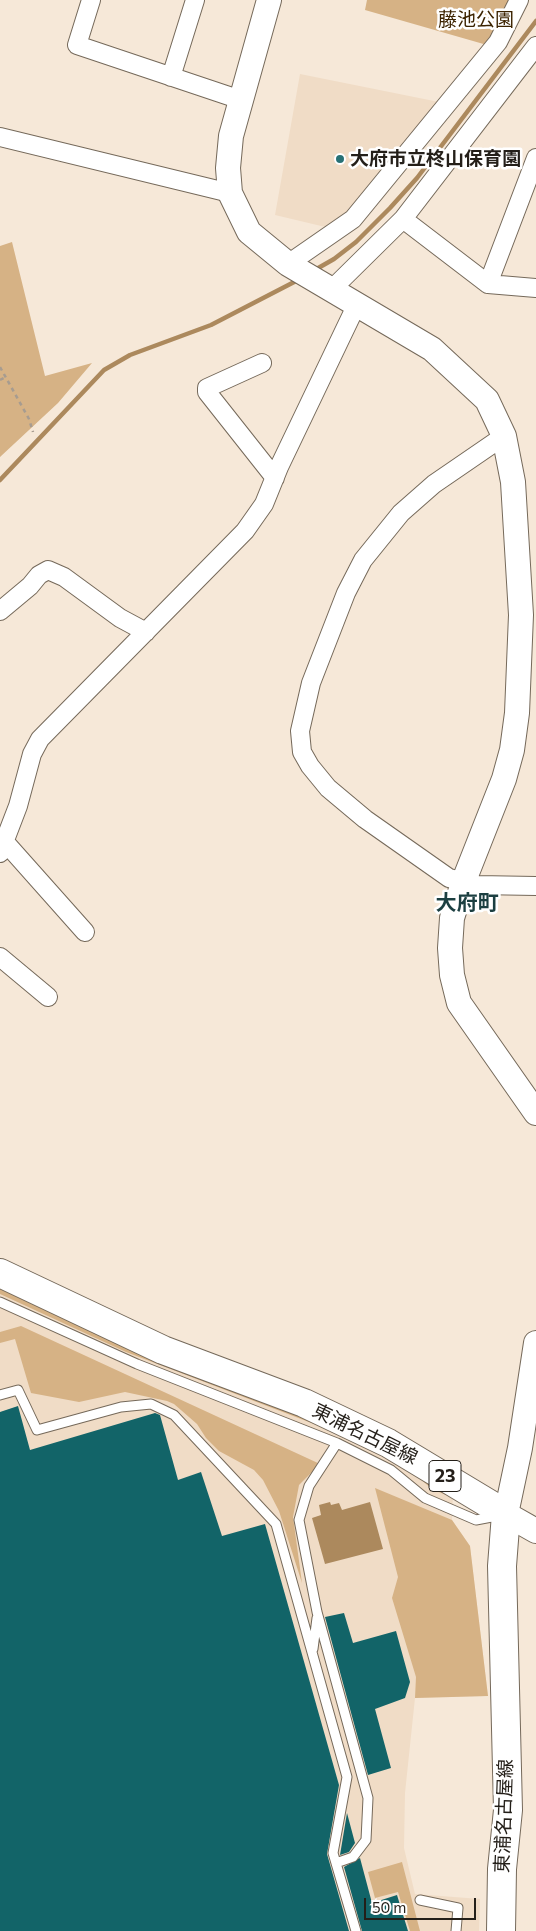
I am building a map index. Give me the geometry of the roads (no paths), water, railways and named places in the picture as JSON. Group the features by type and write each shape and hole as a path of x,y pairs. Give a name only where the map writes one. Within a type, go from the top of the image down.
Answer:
{"main road":[{"name":"東浦名古屋線","path":"0,1272 155,1347 304,1404 388,1442 506,1514 502,1566 508,1810 502,1869 501,1931"}],"street":[{"path":"91,0 78,45 241,100"},
{"path":"171,77 196,0"},
{"path":"269,0 231,136 228,168 230,192 249,232 306,276 432,349 458,371 487,400 504,436 513,482 521,615 517,713 512,750 504,778 463,883 452,918 450,948 452,975 459,1003 536,1113"},
{"path":"306,276 498,42 519,0"},
{"path":"306,276 403,219 536,46"},
{"path":"0,137 230,192"},
{"path":"488,284 536,158"},
{"path":"403,219 488,284 536,288"},
{"path":"85,932 1,845 18,806 32,754 40,739 246,530 264,504 357,304"},
{"path":"262,363 207,388 207,392 275,478"},
{"path":"504,436 434,484 407,508 363,560 346,593 311,683 300,731 302,752 328,788 365,819 449,878 463,883 536,886"},
{"path":"0,611 30,586 39,575 48,570 64,577 120,618 146,632"},
{"path":"0,957 48,997"},
{"path":"536,1343 520,1448 506,1514 536,1531"}],"lane":[{"path":"0,1302 137,1364 337,1443 391,1470 426,1498 476,1520 506,1514"},
{"path":"0,1395 18,1390 37,1430 121,1407 151,1404 174,1415 276,1524 347,1777 333,1852 356,1931"},
{"path":"336,1863 354,1857 366,1840 368,1798 317,1612 299,1520 309,1486 337,1443"},
{"path":"313,1656 317,1612"},
{"path":"420,1900 458,1908 456,1931"}],"waterway":[{"path":"313,271 334,259 356,242 417,178 536,21"},
{"path":"0,480 104,370 130,355 211,325 298,280"}],"place":[{"name":"大府市立柊山保育園","path":"340,159"}],"district":[{"name":"大府町","path":"467,903"}],"park label":[{"name":"藤池公園","path":"476,20"}]}
